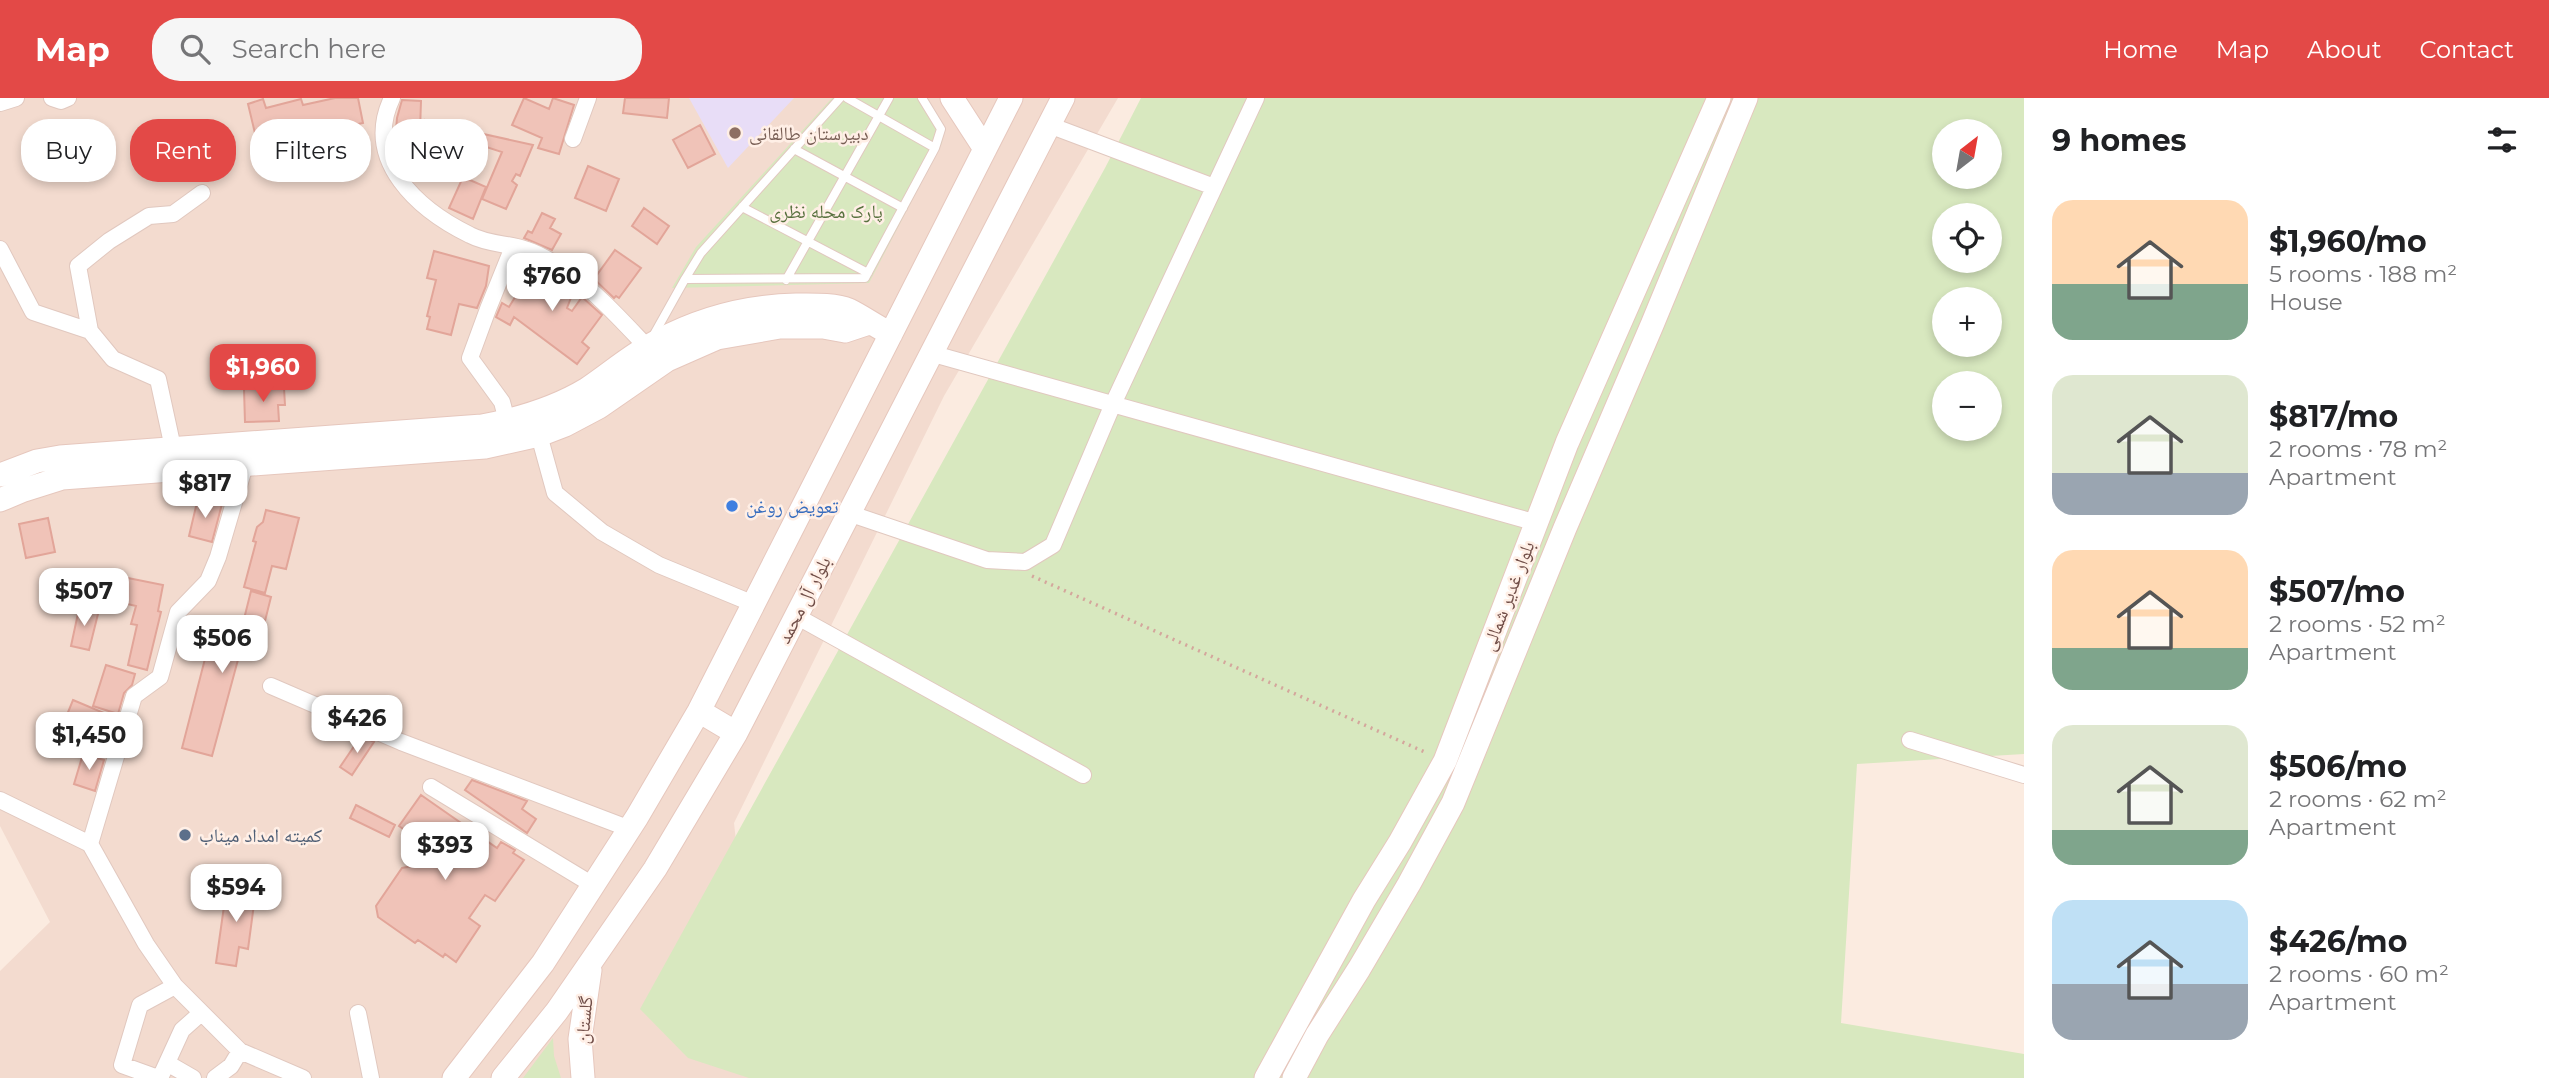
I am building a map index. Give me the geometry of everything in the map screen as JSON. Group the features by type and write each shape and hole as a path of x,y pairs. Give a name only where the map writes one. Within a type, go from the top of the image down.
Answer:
{"main road":[{"path":"952,98 985,149"},
{"path":"454,1078 542,963 630,829 699,711 1011,98"},
{"name":"بلوار آل محمد","path":"503,1078 557,1012 655,869 736,733 1063,98"},
{"name":"بلوار غدیر شمالی","path":"1266,1078 1364,900 1445,761 1573,430 1719,98"},
{"name":"بلوار غدیر شمالی","path":"1294,1078 1317,1035 1409,884 1463,781 1565,528 1746,98"},
{"path":"0,475 37,461 60,457 482,426 507,421 532,415 572,398 648,347 710,318 755,308 802,305 848,309 891,334"},
{"path":"0,500 24,489 62,478 485,447 539,435 565,425 599,407 667,360 717,338 780,327 823,327 845,331 869,323"},
{"path":"699,711 736,733"},
{"name":"گلستان","path":"583,1078 580,1039 590,963"}],"street":[{"path":"52,98 61,101 68,98"},
{"path":"392,98 383,130 387,156 399,180 421,204 470,235 493,244 527,250 569,274 616,314 648,347"},
{"path":"573,139 588,98"},
{"path":"848,513 987,560 1025,562 1053,545 1113,404 1256,98"},
{"path":"1049,125 1214,187"},
{"path":"173,448 158,379 113,359 90,331 78,266 109,241 149,216 173,214 202,193"},
{"path":"507,421 502,402 470,358 513,247"},
{"path":"0,249 33,312 90,331"},
{"path":"930,353 1537,523"},
{"path":"539,435 555,493 602,532 659,565 754,604"},
{"path":"90,844 134,696 160,677 178,612 208,581 218,557 245,466"},
{"path":"796,616 1083,775"},
{"path":"271,686 401,742 630,829"},
{"path":"1910,740 2024,775"},
{"path":"431,787 593,885"},
{"path":"0,800 90,844 146,944 175,986 200,1014 240,1051 303,1078"},
{"path":"175,986 140,1005 122,1065 193,1078"},
{"path":"358,1013 371,1078"},
{"path":"162,1073 182,1030 200,1014"},
{"path":"215,1078 231,1066 240,1051"}],"lane":[{"path":"648,347 701,253 840,98"},
{"path":"847,98 935,148"},
{"path":"786,280 889,98"},
{"path":"685,279 865,278 935,148 941,129 922,98"},
{"path":"794,149 903,208"},
{"path":"741,207 868,273"}],"path":[{"path":"999,561 1445,761"}],"shaded area":[{"path":"0,98 1118,98 944,396 734,823 755,1014 824,1078 0,1078 0,971 50,922 0,826"},
{"name":"دبیرستان طالقانی","path":"689,98 794,98 728,168"}],"green space":[{"name":"پارک محله نظری","path":"832,98 927,98 944,127 942,143 869,283 672,288 696,247"},
{"path":"1141,98 2024,98 2024,754 1857,764 1841,1023 2024,1054 2024,1078 749,1078 688,1058 640,1009 1105,168"},
{"path":"553,1038 554,1056 561,1078 523,1078"}],"building":[{"path":"335,98 358,98 362,119 252,119 248,104 263,99 266,108 301,99 303,105"},
{"path":"524,98 549,109 553,98 574,105 559,154 538,148 542,138 512,125"},
{"path":"625,98 669,98 667,118 623,113"},
{"path":"402,100 421,101 420,119 397,118"},
{"path":"700,125 715,154 688,168 673,140"},
{"path":"488,135 533,145 520,176 516,174 512,181 517,185 506,209 482,199 502,152 488,147"},
{"path":"588,166 619,179 606,211 575,198"},
{"path":"461,182 474,182 486,187 473,219 449,208"},
{"path":"644,208 669,226 657,244 632,226"},
{"path":"542,213 555,219 550,228 561,234 552,250 524,238 528,231 532,233"},
{"path":"615,250 641,268 619,298 614,298 594,279"},
{"path":"434,251 489,266 486,286 477,308 459,304 451,335 427,329 430,317 427,316 436,280 427,278"},
{"path":"529,262 574,290 567,308 572,311 582,297 602,315 582,342 589,348 577,364 514,317 510,325 496,317 502,303 509,307 528,276 522,272"},
{"path":"284,388 285,405 278,405 279,421 245,422 244,389"},
{"path":"198,498 222,504 212,542 189,536"},
{"path":"266,510 299,518 286,569 272,566 265,593 244,587 256,542 253,541 257,527 263,522"},
{"path":"48,518 55,552 26,558 19,524"},
{"path":"128,578 163,585 158,611 161,612 147,670 128,665 137,625 131,624 136,606 119,602 122,587 126,588"},
{"path":"251,591 271,597 265,621 259,619 249,659 239,656 212,756 182,748 215,620 242,627"},
{"path":"80,604 98,614 89,650 71,646"},
{"path":"106,665 135,674 132,685 124,693 118,714 93,706"},
{"path":"73,700 104,713 95,734 64,722"},
{"path":"361,736 374,742 352,775 340,767"},
{"path":"83,754 104,760 95,791 74,784"},
{"path":"472,780 527,801 522,809 536,819 527,833 465,790"},
{"path":"421,795 497,848 501,842 515,850 513,853 524,860 495,901 485,895 469,918 480,926 456,962 445,954 443,957 418,940 415,943 378,917 376,906 402,868 447,860 399,826"},
{"path":"356,805 395,825 389,837 350,818"},
{"path":"227,885 256,889 248,949 239,947 236,966 216,963"}],"place":[{"name":"دبیرستان طالقانی","path":"735,133"},
{"name":"تعویض روغن","path":"732,506"},
{"name":"کمیته امداد میناب","path":"185,835"}]}
